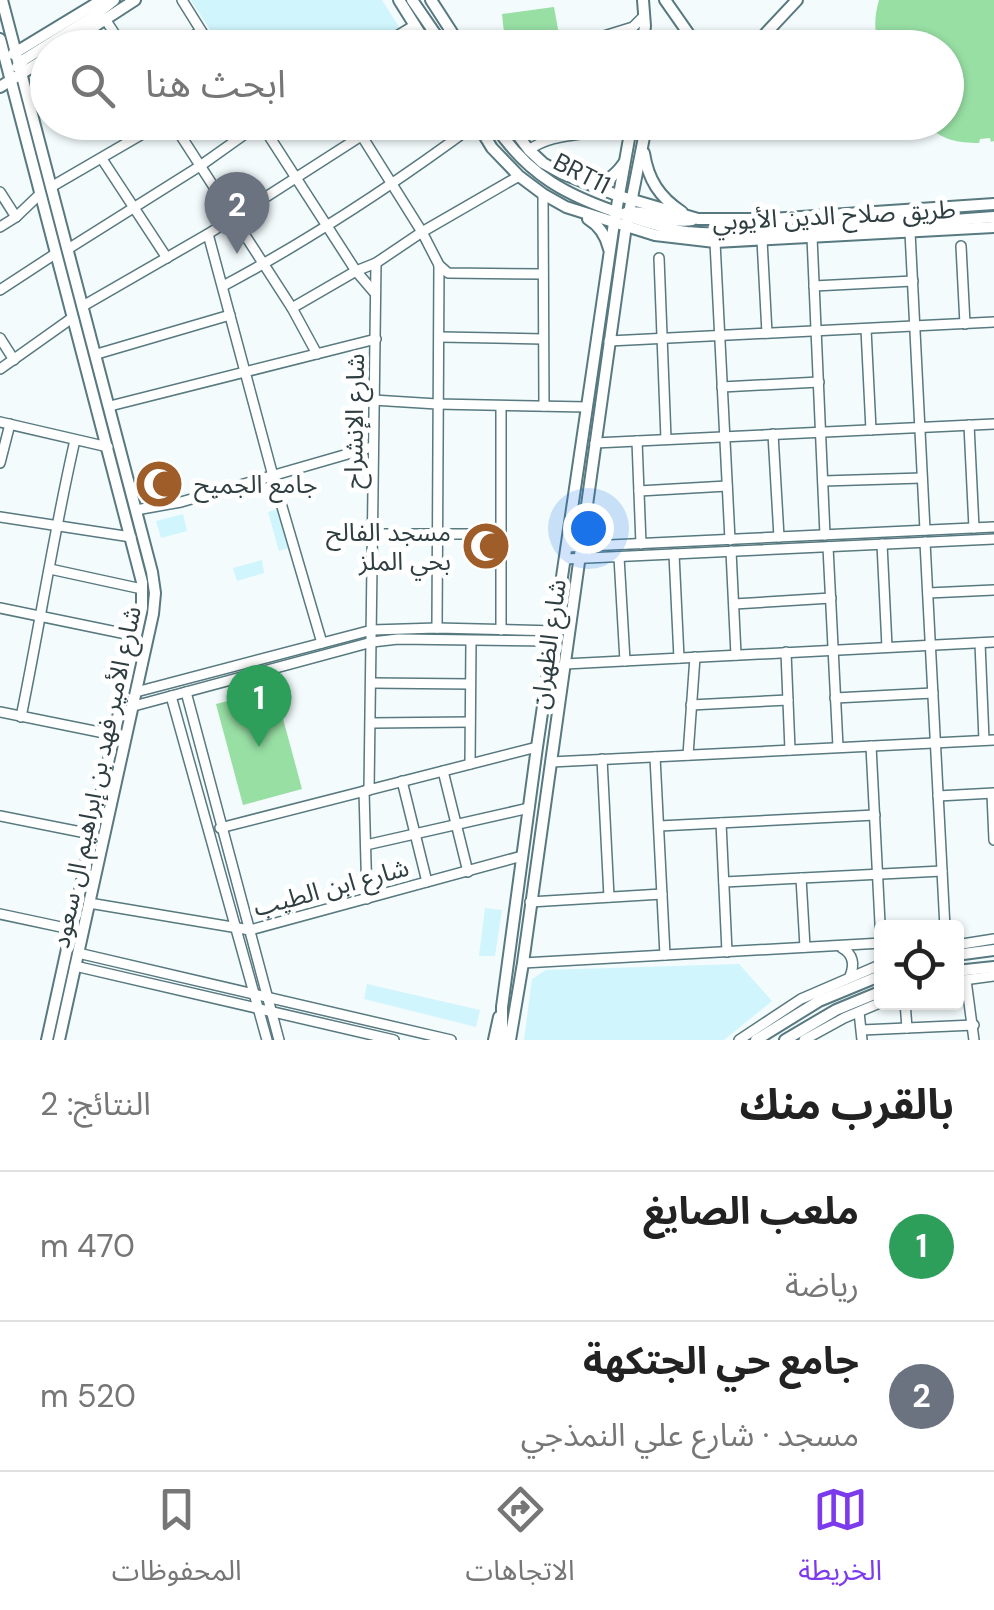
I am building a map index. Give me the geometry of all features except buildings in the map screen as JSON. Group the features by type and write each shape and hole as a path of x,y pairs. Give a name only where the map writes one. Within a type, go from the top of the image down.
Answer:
{"main road":[{"name":"شارع الأمير فهد بن إبراهيم ال سعود","path":"2,0 10,67 40,194 142,589 142,608 91,834 78,953 60,1040"},
{"path":"67,30 114,0"},
{"path":"88,30 135,0"},
{"path":"399,0 418,30"},
{"path":"415,0 434,30"},
{"path":"431,0 450,30"},
{"path":"643,0 643,30"},
{"path":"665,0 686,30"},
{"path":"768,30 797,0"},
{"path":"59,30 97,1"},
{"name":"شارع الأمير فهد بن إبراهيم ال سعود","path":"0,38 30,126"},
{"path":"0,87 10,67 30,52"},
{"name":"شارع الأمير فهد بن إبراهيم ال سعود","path":"35,140 97,354 154,579 155,600 89,904 47,1040"},
{"name":"طريق صلاح الدين الأيوبي","path":"487,140 519,176 566,206 624,215 639,212 678,222 695,218 771,219 994,204"},
{"name":"BRT11","path":"506,140 521,160 548,182 624,215 688,232 994,217"},
{"name":"طريق صلاح الدين الأيوبي","path":"521,140 551,168 619,196 624,215 654,235 715,242 994,227"},
{"path":"619,196 628,140"},
{"path":"643,141 646,165 656,188 666,200 695,218"},
{"name":"شارع الظهران","path":"502,1007 587,407 615,257 643,141"},
{"path":"574,179 604,181 617,172 628,152"},
{"path":"566,206 597,225 615,257 654,235"},
{"name":"شارع الظهران","path":"516,1007 609,341 615,257"},
{"path":"964,954 994,950"},
{"path":"964,976 994,966"},
{"path":"756,1040 808,1007 874,978"},
{"path":"785,1040 813,1033 836,1010 874,994"},
{"path":"494,1040 502,1007"},
{"path":"502,1007 506,1040"},
{"path":"506,1040 516,1007"},
{"path":"516,1007 518,1040"}],"street":[{"path":"182,0 200,30"},
{"path":"624,30 644,16"},
{"path":"105,19 112,30"},
{"path":"407,30 415,25"},
{"path":"630,28 634,30"},
{"path":"51,187 133,140"},
{"path":"183,140 318,354"},
{"path":"68,249 237,140"},
{"path":"272,140 356,271 374,292"},
{"path":"83,306 208,234 357,140"},
{"path":"365,140 448,274 543,274"},
{"path":"222,286 328,225 452,140"},
{"path":"528,150 548,140"},
{"path":"624,140 628,152"},
{"path":"102,159 167,258"},
{"path":"292,308 376,263 519,176"},
{"path":"0,192 16,217"},
{"path":"0,227 40,194"},
{"path":"543,194 544,406"},
{"path":"910,232 925,530"},
{"path":"208,234 322,643"},
{"path":"812,237 825,535"},
{"path":"762,240 768,334"},
{"path":"715,242 730,540"},
{"path":"962,246 965,324"},
{"path":"0,290 55,254"},
{"path":"659,258 666,439"},
{"name":"شارع الإنشراح","path":"368,898 376,263"},
{"path":"438,628 439,265"},
{"path":"814,286 913,281"},
{"path":"97,354 230,315"},
{"path":"0,369 72,318"},
{"path":"609,341 994,322"},
{"path":"866,328 870,430"},
{"path":"440,337 543,339"},
{"path":"0,338 14,360"},
{"path":"110,406 376,340"},
{"path":"722,387 819,382"},
{"path":"374,400 587,407"},
{"path":"501,406 502,630"},
{"path":"0,463 5,423 108,448"},
{"path":"595,442 994,424"},
{"path":"969,425 974,528"},
{"path":"773,434 779,537"},
{"path":"21,717 55,526 75,440"},
{"path":"637,441 641,544"},
{"path":"136,510 181,502 372,447"},
{"path":"823,481 922,478"},
{"path":"640,491 727,486"},
{"path":"0,517 131,537"},
{"path":"567,554 641,544 994,527"},
{"path":"372,534 501,534"},
{"path":"581,553 619,557 994,538"},
{"path":"925,542 945,920"},
{"path":"882,544 886,647"},
{"path":"828,547 838,748"},
{"path":"731,552 736,655"},
{"path":"674,554 679,658"},
{"path":"619,557 625,661"},
{"path":"50,569 142,589"},
{"path":"928,593 994,590"},
{"path":"734,604 830,598"},
{"path":"0,608 136,636"},
{"path":"136,692 372,630 502,630 555,636"},
{"path":"134,706 372,642 555,636"},
{"path":"470,764 471,641"},
{"path":"551,762 989,740 980,642"},
{"path":"565,664 994,642"},
{"path":"786,652 790,750"},
{"path":"688,755 695,657"},
{"path":"372,682 470,684"},
{"path":"186,692 279,1040"},
{"path":"835,698 933,693"},
{"path":"172,696 267,1040"},
{"path":"691,705 788,700"},
{"path":"0,712 114,735"},
{"path":"372,723 470,722"},
{"path":"871,746 880,920"},
{"path":"209,831 537,747"},
{"path":"655,757 665,955"},
{"path":"602,760 609,897"},
{"path":"443,771 468,872"},
{"path":"402,782 427,882"},
{"path":"938,796 993,794 994,840"},
{"path":"366,845 529,808"},
{"path":"658,826 874,815"},
{"path":"0,816 91,834"},
{"path":"722,823 727,952"},
{"name":"شارع ابن الطيب","path":"89,904 250,930 522,856"},
{"path":"220,868 233,865"},
{"path":"724,882 942,871"},
{"path":"801,878 805,947"},
{"path":"530,902 662,894"},
{"path":"0,914 78,931"},
{"path":"964,941 990,939"},
{"path":"522,964 874,944"},
{"path":"839,946 852,958 850,976"},
{"path":"78,953 451,1040"},
{"path":"75,966 394,1040"},
{"path":"739,1040 783,1008 874,967"},
{"path":"964,977 994,976"},
{"path":"964,991 974,1040"},
{"path":"802,1040 874,1005"},
{"path":"783,1008 808,1007"},
{"path":"906,1010 907,1028"},
{"path":"859,1012 862,1035 974,1025"}],"shaded area":[{"path":"191,0 382,0 399,27 394,30 210,30"},
{"path":"278,509 289,548 279,551 268,512"},
{"path":"183,514 187,531 161,538 156,521"},
{"path":"262,560 264,573 237,581 233,568"},
{"path":"485,908 502,910 495,956 479,956"},
{"path":"739,964 772,1001 724,1040 524,1040 532,979 546,970"},
{"path":"367,984 480,1010 476,1027 364,999"}],"green space":[{"path":"879,0 994,0 994,141 955,140 964,140 964,30 876,30"},
{"path":"554,7 558,30 504,30 502,14"},
{"path":"275,689 302,789 243,805 216,704"}],"place":[{"name":"جامع حي الجتكهة","path":"237,254"},
{"name":"جامع الجميح","path":"159,484"},
{"name":"مسجد الفالح بحي الملز","path":"486,546"},
{"name":"ملعب الصايغ","path":"259,747"}]}
